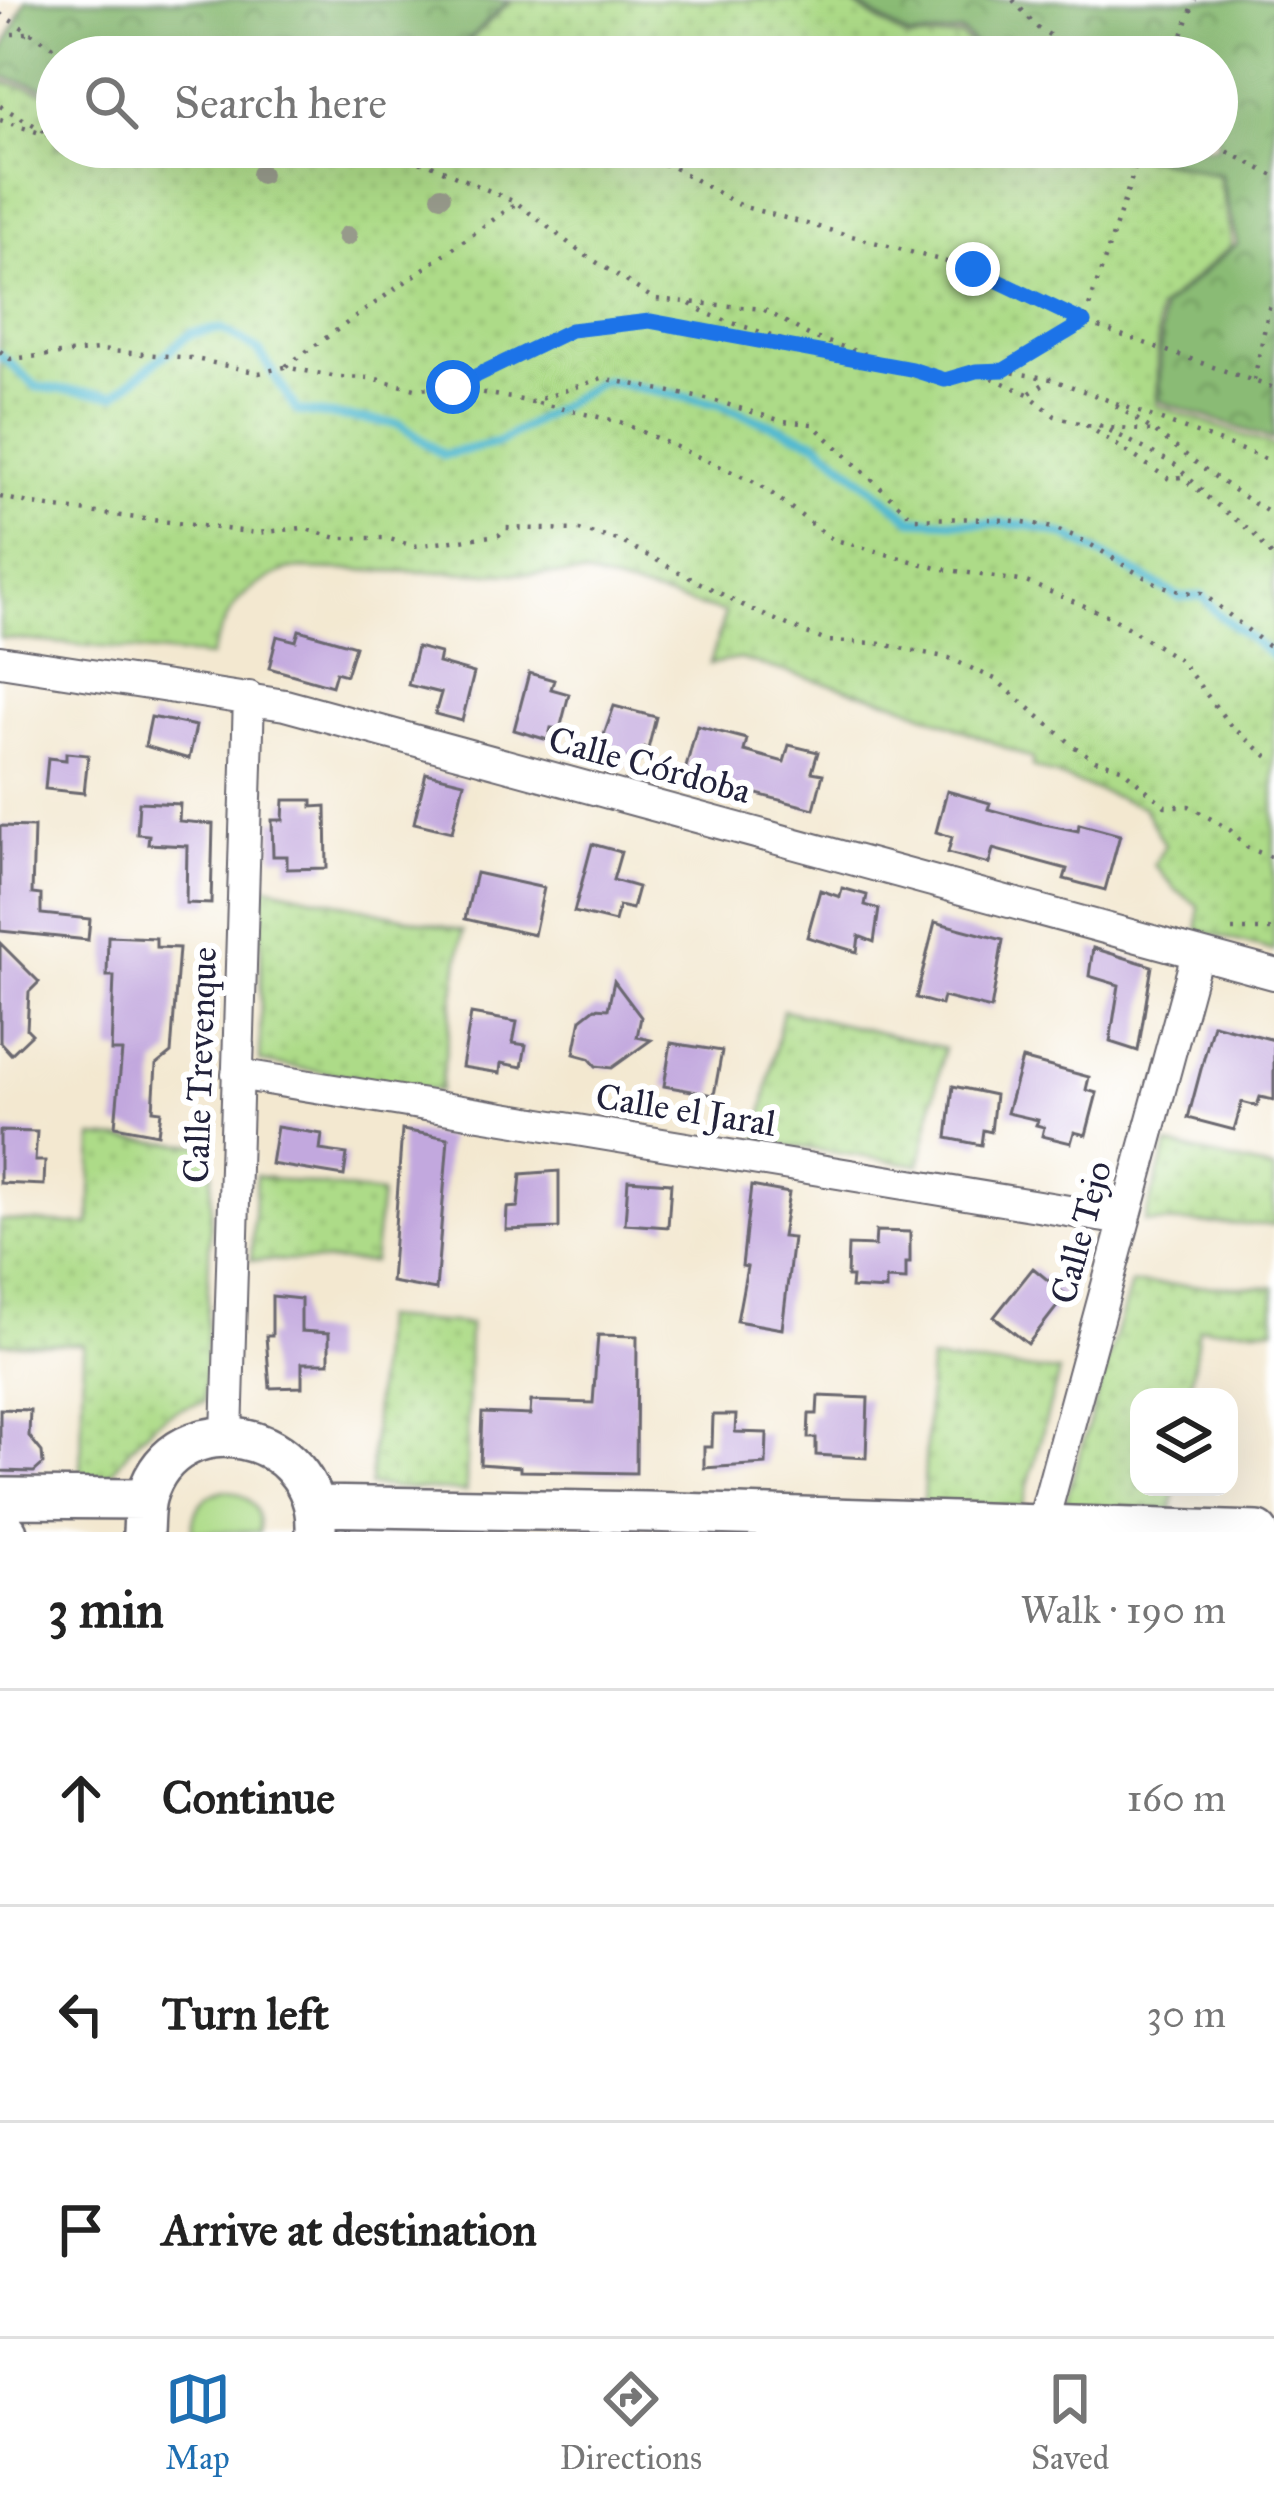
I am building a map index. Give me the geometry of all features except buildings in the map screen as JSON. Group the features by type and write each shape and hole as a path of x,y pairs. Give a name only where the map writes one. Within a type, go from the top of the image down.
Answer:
{"street":[{"name":"Calle Córdoba","path":"0,661 249,697 1274,974"},
{"name":"Calle Trevenque","path":"227,1436 249,697"},
{"name":"Calle Tejo","path":"1043,1528 1197,953"},
{"name":"Calle el Jaral","path":"237,1074 1123,1220"},
{"path":"0,1498 144,1516 169,1460 194,1444 227,1436 271,1447 291,1462 306,1482 316,1519 1258,1532"}],"path":[{"path":"1013,0 1051,36"},
{"path":"1182,36 1195,0"},
{"path":"0,14 36,38"},
{"path":"0,35 27,33"},
{"path":"0,106 36,127"},
{"path":"0,120 36,132"},
{"path":"1238,157 1274,176"},
{"path":"438,168 517,203 579,251 654,299 763,309 812,338 945,380 976,371 1004,370 1051,380 1274,462"},
{"path":"674,168 741,206 973,269 1084,322 1274,388"},
{"path":"1004,370 1084,322 1135,168"},
{"path":"0,351 10,359 98,350 191,358 259,373 285,367 517,203"},
{"path":"688,303 716,320 764,330 799,350"},
{"path":"1254,380 1269,308 1274,304"},
{"path":"453,387 571,330 650,321 911,369"},
{"path":"285,367 372,378 415,389 453,387 620,422 759,484 832,539 937,568 1026,582 1109,616 1180,660 1230,725 1274,762"},
{"path":"976,371 1028,394 1055,416 1086,425 1159,432"},
{"path":"532,402 602,378 812,424 913,518 1029,522 1069,534 1178,594 1202,592 1274,652"},
{"path":"1028,394 1051,380"},
{"path":"1106,400 1274,515"},
{"path":"1086,425 1168,479 1181,477 1274,555"},
{"path":"1099,425 1190,475 1211,500 1274,555"},
{"path":"0,497 257,533 302,528 337,538 386,538 415,546 499,535 505,528 524,526 578,530 618,540 752,610 826,641 876,643 949,658 995,679 1075,747 1121,768 1165,806 1189,806 1230,830 1248,848 1274,858"}],"green space":[{"path":"26,0 509,0 472,36 36,36 36,85 0,76 0,57"},
{"path":"512,0 845,0 903,36 475,36"},
{"path":"850,0 1274,0 1274,440 1159,401 1162,308 1237,244 1221,176 1192,168 1238,168 1238,36 966,36 962,32 908,36"},
{"path":"0,81 36,90 36,168 1188,168 1219,176 1232,245 1158,310 1156,405 1274,446 1274,951 1198,930 1199,906 1176,890 1154,865 1165,845 1143,807 1032,767 1033,759 898,703 740,659 710,664 725,613 585,575 290,569 246,593 224,624 210,657 0,638"},
{"path":"262,885 463,931 440,1091 260,1062"},
{"path":"783,1010 944,1048 920,1165 757,1141"},
{"path":"93,1137 213,1146 204,1402 160,1419 109,1476 81,1478 83,1344 0,1343 0,1220 90,1225"},
{"path":"1168,1145 1274,1170 1274,1225 1144,1222"},
{"path":"256,1176 381,1194 373,1262 251,1260"},
{"path":"1131,1284 1274,1287 1274,1328 1199,1328 1190,1388 1130,1388 1130,1496 1174,1496 1172,1510 1064,1506"},
{"path":"380,1318 469,1324 466,1492 370,1486"},
{"path":"930,1360 1059,1372 1022,1507 923,1504"},
{"path":"224,1490 251,1503 259,1532 193,1532 200,1505"}],"waterway":[{"path":"0,355 37,387 115,395 191,333 222,329 259,351 297,411 399,424 443,455 498,443 603,380 718,404 817,442 912,520 1027,525 1068,536 1179,597 1203,596 1217,613 1274,657"}],"route":[{"path":"453,387 571,330 650,321 911,369 945,380 976,371 1004,370 1084,322 973,269"}]}
